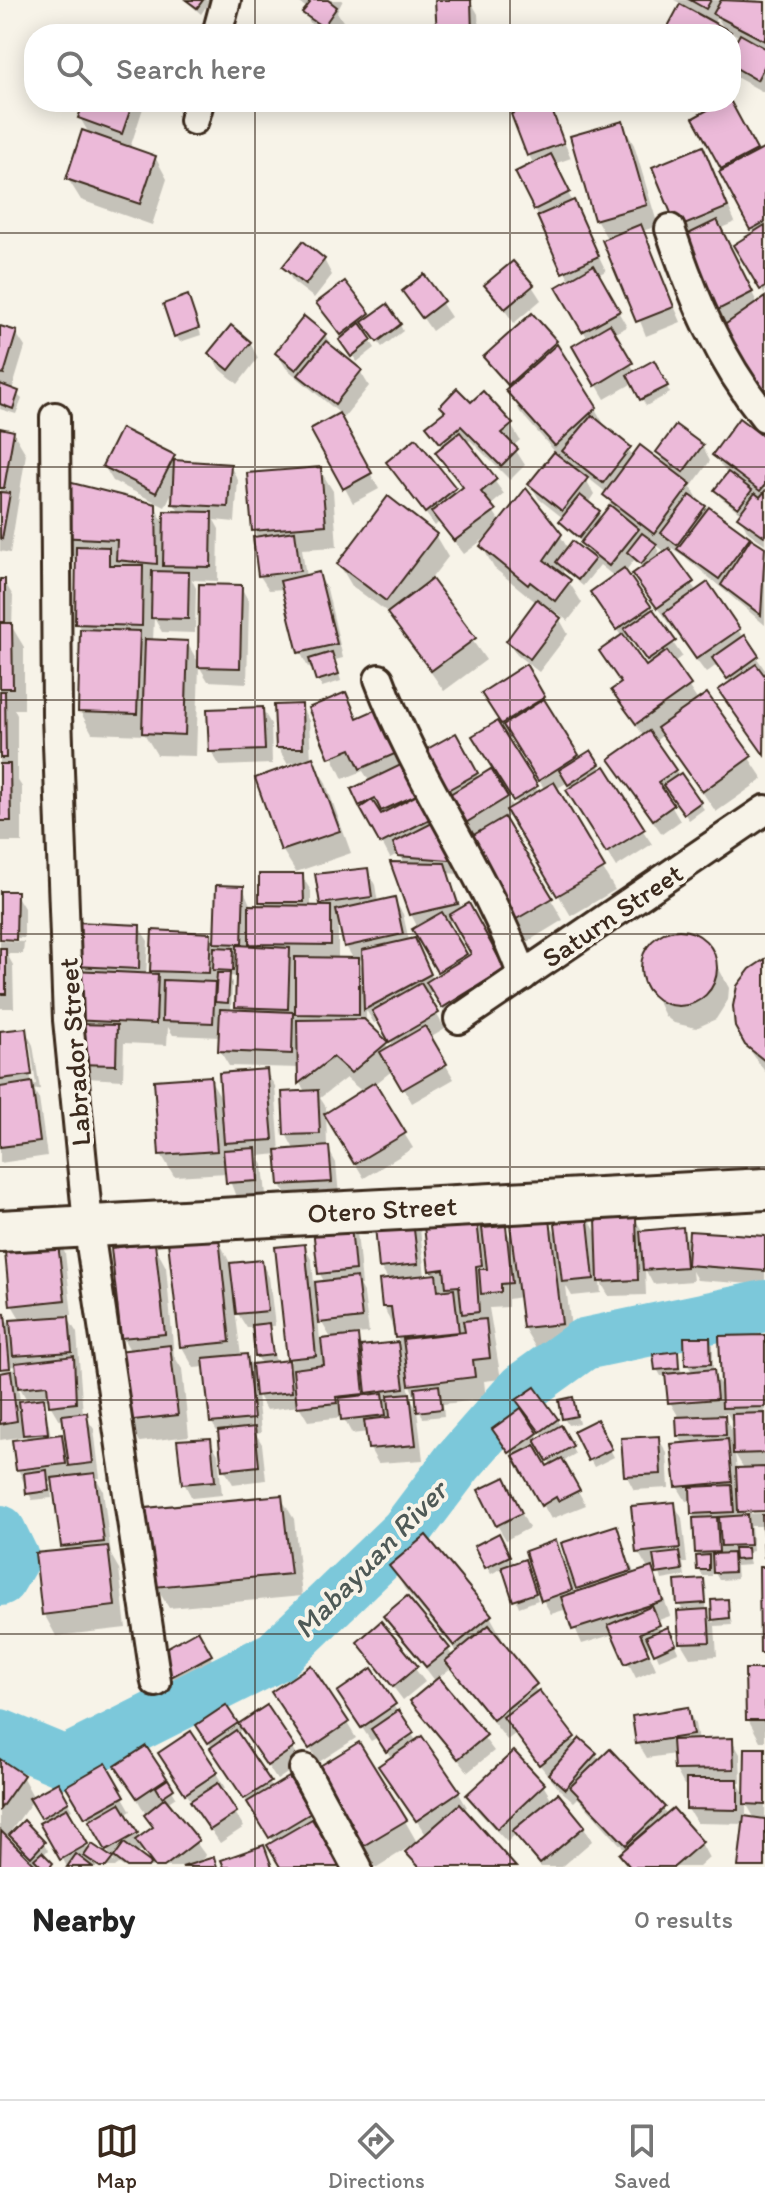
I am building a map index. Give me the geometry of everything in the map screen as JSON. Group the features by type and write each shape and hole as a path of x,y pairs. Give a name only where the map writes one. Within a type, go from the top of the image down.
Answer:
{"main road":[{"name":"Otero Street","path":"0,1231 765,1189"}],"street":[{"path":"220,24 226,0"},
{"path":"670,229 713,341 732,374 765,417"},
{"name":"Labrador Street","path":"55,417 57,715 68,1020 88,1224 156,1682"},
{"path":"379,679 400,736 505,926 523,976"},
{"name":"Saturn Street","path":"459,1019 765,810"},
{"path":"304,1769 357,1867"}],"building":[{"path":"186,0 203,0 197,8"},
{"path":"306,0 328,0 337,7 325,24 318,24 302,13 310,3"},
{"path":"435,0 471,0 472,24 436,24"},
{"path":"690,0 711,0 706,9"},
{"path":"721,0 765,2 765,41 741,29 741,24 732,24 713,14"},
{"path":"680,4 716,24 669,24"},
{"path":"741,35 765,48 765,65 757,80 741,71"},
{"path":"80,112 130,112 122,134 78,118"},
{"path":"553,112 564,143 527,156 511,114"},
{"path":"704,112 736,112 757,150 721,169 693,118"},
{"path":"623,121 647,205 594,220 570,136"},
{"path":"82,130 156,156 140,204 66,179"},
{"path":"703,146 728,207 677,228 652,167"},
{"path":"765,148 765,222 750,230 719,172"},
{"path":"551,154 570,192 534,210 515,172"},
{"path":"574,200 599,256 562,273 537,216"},
{"path":"717,220 753,292 710,314 674,241"},
{"path":"641,224 674,307 636,322 602,240"},
{"path":"765,225 765,287 760,290 733,245"},
{"path":"303,241 325,259 305,285 282,267"},
{"path":"513,261 534,285 505,309 484,285"},
{"path":"594,265 620,311 582,332 556,287"},
{"path":"424,274 444,301 422,318 402,291"},
{"path":"345,281 370,313 341,335 316,303"},
{"path":"188,295 199,328 174,337 163,304"},
{"path":"765,297 765,407 713,333"},
{"path":"387,304 401,324 377,342 362,322"},
{"path":"532,313 557,341 508,385 483,357"},
{"path":"304,316 326,334 296,370 275,353"},
{"path":"360,323 372,340 351,357 339,340"},
{"path":"610,324 633,363 595,386 572,346"},
{"path":"231,325 251,342 229,370 208,353"},
{"path":"0,326 17,331 4,374 0,373"},
{"path":"326,341 362,370 335,404 298,375"},
{"path":"557,344 597,407 555,446 505,390"},
{"path":"654,360 668,386 640,400 627,375"},
{"path":"0,384 19,391 13,409 0,404"},
{"path":"457,388 471,402 483,391 513,424 502,433 518,449 501,466 461,426 440,443 426,426 445,411 440,406"},
{"path":"339,413 372,473 343,489 310,429"},
{"path":"592,415 631,447 603,483 562,451"},
{"path":"739,418 765,438 765,485 760,491 712,455"},
{"path":"676,425 703,445 683,472 656,452"},
{"path":"0,428 14,431 4,488 0,488"},
{"path":"121,428 175,455 156,493 102,466"},
{"path":"460,432 497,479 481,492 496,510 454,541 431,512 463,487 435,452"},
{"path":"416,438 456,488 425,513 386,462"},
{"path":"640,445 691,484 654,534 603,495"},
{"path":"554,452 588,478 562,511 528,484"},
{"path":"174,460 231,464 228,507 172,504"},
{"path":"321,467 326,525 252,531 247,473"},
{"path":"728,472 752,490 738,508 714,490"},
{"path":"60,480 156,504 157,564 116,560 117,540 58,537"},
{"path":"526,488 562,534 544,560 571,580 555,601 530,582 528,585 480,546"},
{"path":"765,491 764,536 737,517 755,493 760,497"},
{"path":"0,492 10,493 2,539 0,538"},
{"path":"580,495 600,511 579,538 559,521"},
{"path":"690,495 706,506 677,545 661,533"},
{"path":"388,496 437,534 386,601 337,564"},
{"path":"610,505 639,529 609,566 580,543"},
{"path":"709,507 750,537 719,579 677,549"},
{"path":"164,511 212,512 211,567 163,566"},
{"path":"295,531 300,571 258,576 253,537"},
{"path":"642,533 657,544 641,564 627,552"},
{"path":"751,538 765,547 761,615 721,585"},
{"path":"572,541 595,559 578,580 556,562"},
{"path":"76,546 109,547 109,565 143,565 142,626 75,624"},
{"path":"669,548 694,582 657,608 632,574"},
{"path":"624,568 651,606 616,630 590,592"},
{"path":"152,571 189,572 188,619 151,618"},
{"path":"319,572 337,644 298,653 280,581"},
{"path":"0,579 5,579 5,622 0,622"},
{"path":"432,579 476,638 431,671 387,613"},
{"path":"708,582 740,629 696,659 664,613"},
{"path":"199,584 242,585 240,668 198,667"},
{"path":"537,599 561,618 530,659 506,641"},
{"path":"653,609 676,641 647,661 624,629"},
{"path":"0,623 12,623 13,688 0,688"},
{"path":"80,629 140,631 137,714 78,712"},
{"path":"623,634 646,666 667,651 691,685 636,724 611,690 621,683 599,651"},
{"path":"745,635 759,656 727,679 712,658"},
{"path":"145,639 188,641 185,735 142,733"},
{"path":"332,652 339,674 316,681 309,659"},
{"path":"526,664 545,697 501,724 481,693"},
{"path":"756,664 765,676 764,755 718,690"},
{"path":"0,691 5,691 6,758 0,758"},
{"path":"346,692 357,718 377,709 397,753 360,769 351,749 329,758 308,708"},
{"path":"707,693 752,756 702,792 657,728"},
{"path":"544,699 579,755 538,781 503,725"},
{"path":"302,704 303,748 276,748 274,705"},
{"path":"263,707 265,750 209,752 207,709"},
{"path":"497,721 538,786 513,801 472,736"},
{"path":"649,731 676,770 658,782 674,805 653,820 609,759"},
{"path":"456,733 478,773 437,796 415,756"},
{"path":"591,750 600,764 568,785 559,770"},
{"path":"313,757 340,831 281,851 255,778"},
{"path":"407,762 421,793 381,811 375,798 359,806 351,789"},
{"path":"0,764 10,764 11,821 0,821"},
{"path":"605,766 645,829 606,853 566,790"},
{"path":"491,769 508,797 459,827 442,799"},
{"path":"681,773 701,802 684,814 663,785"},
{"path":"554,782 605,868 557,896 506,810"},
{"path":"417,795 430,819 380,844 360,808 372,800 381,814"},
{"path":"504,817 553,898 513,921 465,840"},
{"path":"440,819 461,853 450,860 398,856 393,843"},
{"path":"390,862 445,863 458,904 409,915"},
{"path":"368,868 372,897 320,904 315,874"},
{"path":"259,874 303,874 304,902 259,902"},
{"path":"216,885 244,886 242,944 214,943"},
{"path":"0,891 17,891 16,940 0,939"},
{"path":"395,897 403,934 344,947 336,910"},
{"path":"469,903 505,969 442,1008 426,982 471,954 449,915"},
{"path":"249,905 331,906 331,945 249,944"},
{"path":"442,912 467,954 437,972 412,929"},
{"path":"75,922 140,925 139,969 74,966"},
{"path":"152,930 211,933 209,973 150,971"},
{"path":"679,930 694,933 706,941 714,953 717,968 714,983 706,995 694,1003 679,1006 664,1003 652,995 644,983 641,968 644,953 652,941 664,933"},
{"path":"415,938 431,974 364,1010 362,950"},
{"path":"237,945 290,948 288,1009 235,1007"},
{"path":"214,947 234,948 233,971 213,970"},
{"path":"0,948 6,948 6,994 0,994"},
{"path":"295,957 359,958 359,1015 295,1014"},
{"path":"765,959 765,1061 745,1045 735,1027 733,1006 737,986 750,969"},
{"path":"73,970 158,974 156,1024 71,1020"},
{"path":"217,973 230,973 228,1003 215,1002"},
{"path":"163,980 215,982 213,1023 162,1021"},
{"path":"421,983 439,1013 389,1042 372,1011"},
{"path":"220,1009 293,1012 292,1054 218,1051"},
{"path":"364,1019 388,1042 351,1073 333,1057 298,1084 297,1020"},
{"path":"77,1024 117,1025 116,1065 75,1064"},
{"path":"425,1026 447,1064 402,1090 380,1052"},
{"path":"26,1028 32,1075 0,1079 0,1031"},
{"path":"267,1069 273,1140 224,1143 219,1073"},
{"path":"211,1076 217,1151 159,1155 154,1080"},
{"path":"32,1082 40,1142 0,1147 0,1087"},
{"path":"375,1082 406,1133 354,1164 324,1114"},
{"path":"318,1090 320,1134 284,1135 282,1092"},
{"path":"329,1146 332,1182 279,1185 276,1150"},
{"path":"256,1148 258,1181 226,1183 223,1150"},
{"path":"412,1212 418,1264 379,1268 374,1216"},
{"path":"476,1212 482,1265 476,1266 479,1312 462,1314 459,1286 446,1287 444,1269 429,1271 423,1217"},
{"path":"587,1212 594,1279 562,1282 554,1215"},
{"path":"350,1215 355,1270 318,1274 312,1219"},
{"path":"636,1217 638,1280 598,1282 596,1218"},
{"path":"550,1219 562,1324 523,1328 510,1224"},
{"path":"506,1226 512,1283 501,1284 501,1292 481,1294 479,1269 487,1269 482,1228"},
{"path":"683,1227 686,1267 643,1270 640,1231"},
{"path":"689,1231 765,1236 765,1271 687,1265"},
{"path":"57,1236 65,1300 10,1306 4,1241"},
{"path":"219,1237 230,1342 180,1347 168,1242"},
{"path":"155,1243 165,1334 121,1338 111,1248"},
{"path":"305,1244 316,1356 287,1359 275,1247"},
{"path":"262,1260 268,1311 236,1314 230,1263"},
{"path":"436,1274 438,1291 454,1289 459,1332 395,1338 391,1307 382,1307 379,1280"},
{"path":"357,1277 362,1318 319,1323 315,1282"},
{"path":"5,1313 10,1368 0,1369 0,1314"},
{"path":"69,1316 72,1352 13,1356 10,1320"},
{"path":"486,1319 490,1358 473,1360 475,1377 409,1385 403,1339 465,1332 463,1321"},
{"path":"269,1323 273,1355 255,1357 252,1325"},
{"path":"358,1335 364,1394 336,1397 337,1403 297,1407 293,1369 324,1365 321,1339"},
{"path":"765,1335 765,1407 722,1408 719,1336"},
{"path":"684,1337 710,1337 711,1364 685,1365"},
{"path":"398,1342 404,1388 366,1393 361,1346"},
{"path":"170,1345 178,1415 125,1421 118,1351"},
{"path":"678,1351 679,1368 655,1370 653,1354"},
{"path":"247,1354 254,1419 210,1423 203,1358"},
{"path":"74,1356 76,1403 49,1406 47,1385 18,1388 15,1363"},
{"path":"289,1360 292,1392 255,1396 252,1364"},
{"path":"714,1369 717,1399 668,1403 665,1374"},
{"path":"11,1371 17,1421 0,1424 0,1373"},
{"path":"439,1385 442,1409 417,1412 415,1388"},
{"path":"535,1387 558,1419 540,1432 516,1400"},
{"path":"383,1393 386,1415 341,1420 339,1398"},
{"path":"410,1393 416,1445 368,1449 364,1420 390,1417 388,1395"},
{"path":"573,1397 577,1416 562,1419 559,1400"},
{"path":"44,1398 48,1433 23,1435 19,1401"},
{"path":"521,1408 538,1433 509,1453 492,1429"},
{"path":"87,1412 93,1463 69,1466 62,1415"},
{"path":"765,1413 765,1453 733,1454 732,1414"},
{"path":"725,1415 726,1435 677,1436 676,1417"},
{"path":"597,1419 612,1449 588,1461 573,1431"},
{"path":"561,1425 573,1446 547,1461 535,1440"},
{"path":"255,1427 259,1466 222,1470 218,1431"},
{"path":"62,1434 66,1464 16,1470 12,1440"},
{"path":"659,1436 661,1474 624,1476 621,1438"},
{"path":"211,1438 215,1481 182,1484 177,1440"},
{"path":"728,1439 732,1482 676,1487 671,1444"},
{"path":"535,1445 547,1466 562,1458 580,1490 558,1501 556,1497 541,1506 513,1456"},
{"path":"765,1467 765,1511 738,1512 736,1468"},
{"path":"47,1470 49,1491 26,1494 24,1473"},
{"path":"95,1473 104,1542 61,1547 52,1478"},
{"path":"505,1477 522,1513 496,1526 478,1490"},
{"path":"732,1485 734,1512 691,1514 690,1487"},
{"path":"282,1495 291,1574 154,1587 146,1508"},
{"path":"675,1502 680,1548 636,1553 631,1506"},
{"path":"748,1515 750,1545 721,1546 719,1517"},
{"path":"762,1515 765,1515 765,1557 764,1557"},
{"path":"717,1517 719,1552 695,1553 693,1518"},
{"path":"617,1525 631,1571 576,1589 561,1543"},
{"path":"499,1533 510,1556 485,1568 474,1546"},
{"path":"426,1535 492,1615 454,1646 389,1566"},
{"path":"556,1540 572,1590 541,1601 525,1551"},
{"path":"108,1546 115,1606 42,1615 35,1553"},
{"path":"734,1548 747,1548 748,1559 735,1560"},
{"path":"679,1552 682,1570 656,1574 653,1555"},
{"path":"733,1553 734,1572 713,1573 712,1554"},
{"path":"709,1555 709,1570 697,1570 696,1556"},
{"path":"525,1559 536,1593 513,1601 502,1567"},
{"path":"652,1567 663,1601 572,1630 561,1597"},
{"path":"759,1567 765,1567 765,1653 760,1653"},
{"path":"704,1579 706,1603 677,1605 675,1581"},
{"path":"407,1596 450,1648 426,1667 383,1616"},
{"path":"728,1599 729,1618 712,1620 711,1600"},
{"path":"652,1606 660,1625 640,1633 649,1654 625,1664 608,1625"},
{"path":"708,1609 710,1642 679,1643 677,1611"},
{"path":"381,1621 418,1666 393,1687 357,1642"},
{"path":"489,1625 537,1684 493,1720 445,1661"},
{"path":"668,1627 676,1644 654,1654 646,1636"},
{"path":"198,1630 212,1655 171,1677 157,1653"},
{"path":"311,1665 349,1722 309,1749 271,1692"},
{"path":"372,1668 396,1704 361,1728 337,1692"},
{"path":"745,1669 765,1669 765,1720 746,1720"},
{"path":"439,1677 487,1735 458,1759 410,1701"},
{"path":"539,1690 575,1737 539,1765 503,1717"},
{"path":"226,1705 238,1723 208,1743 196,1725"},
{"path":"267,1705 295,1747 267,1766 238,1724"},
{"path":"688,1707 693,1735 636,1744 632,1716"},
{"path":"399,1710 414,1733 386,1752 371,1729"},
{"path":"236,1730 271,1782 244,1799 210,1748"},
{"path":"191,1731 218,1772 185,1794 158,1753"},
{"path":"422,1736 460,1791 416,1821 378,1766"},
{"path":"580,1738 597,1753 565,1789 548,1774"},
{"path":"733,1738 734,1769 674,1770 672,1740"},
{"path":"359,1742 407,1820 358,1849 310,1772"},
{"path":"146,1746 167,1778 137,1798 115,1766"},
{"path":"745,1748 765,1748 765,1805 744,1804"},
{"path":"610,1749 665,1807 626,1845 570,1787"},
{"path":"514,1751 545,1784 497,1829 466,1795"},
{"path":"0,1759 24,1775 0,1809"},
{"path":"106,1763 125,1796 85,1818 66,1786"},
{"path":"289,1777 311,1813 269,1838 247,1802"},
{"path":"168,1779 174,1789 162,1797 156,1787"},
{"path":"686,1779 738,1779 738,1810 686,1809"},
{"path":"58,1782 69,1802 41,1818 29,1798"},
{"path":"218,1783 237,1812 210,1830 190,1801"},
{"path":"558,1793 585,1826 540,1864 512,1831"},
{"path":"165,1798 199,1840 164,1867 155,1867 135,1840 153,1827 144,1815"},
{"path":"120,1803 138,1833 106,1851 89,1821"},
{"path":"460,1804 516,1867 419,1867 405,1852"},
{"path":"67,1808 88,1844 60,1860 39,1823"},
{"path":"673,1808 703,1842 674,1867 630,1867 619,1854"},
{"path":"744,1816 765,1819 765,1867 738,1867"},
{"path":"312,1819 341,1867 280,1867 267,1845"},
{"path":"24,1820 45,1842 31,1857 9,1835"},
{"path":"1,1831 37,1867 0,1867"},
{"path":"124,1843 151,1863 148,1867 127,1867 114,1857"},
{"path":"92,1844 113,1858 106,1867 100,1867 84,1856"},
{"path":"264,1845 272,1867 224,1867 221,1860"},
{"path":"42,1852 53,1863 50,1867 42,1867 34,1859"},
{"path":"76,1854 93,1867 67,1867"},
{"path":"214,1857 217,1867 182,1867"}],"waterway":[{"name":"Mabayuan River","path":"0,1735 65,1762 276,1656 406,1531 458,1462 523,1388 584,1344 765,1306"},
{"name":"Mabayuan River","path":"0,1531 13,1558 0,1580"}]}
